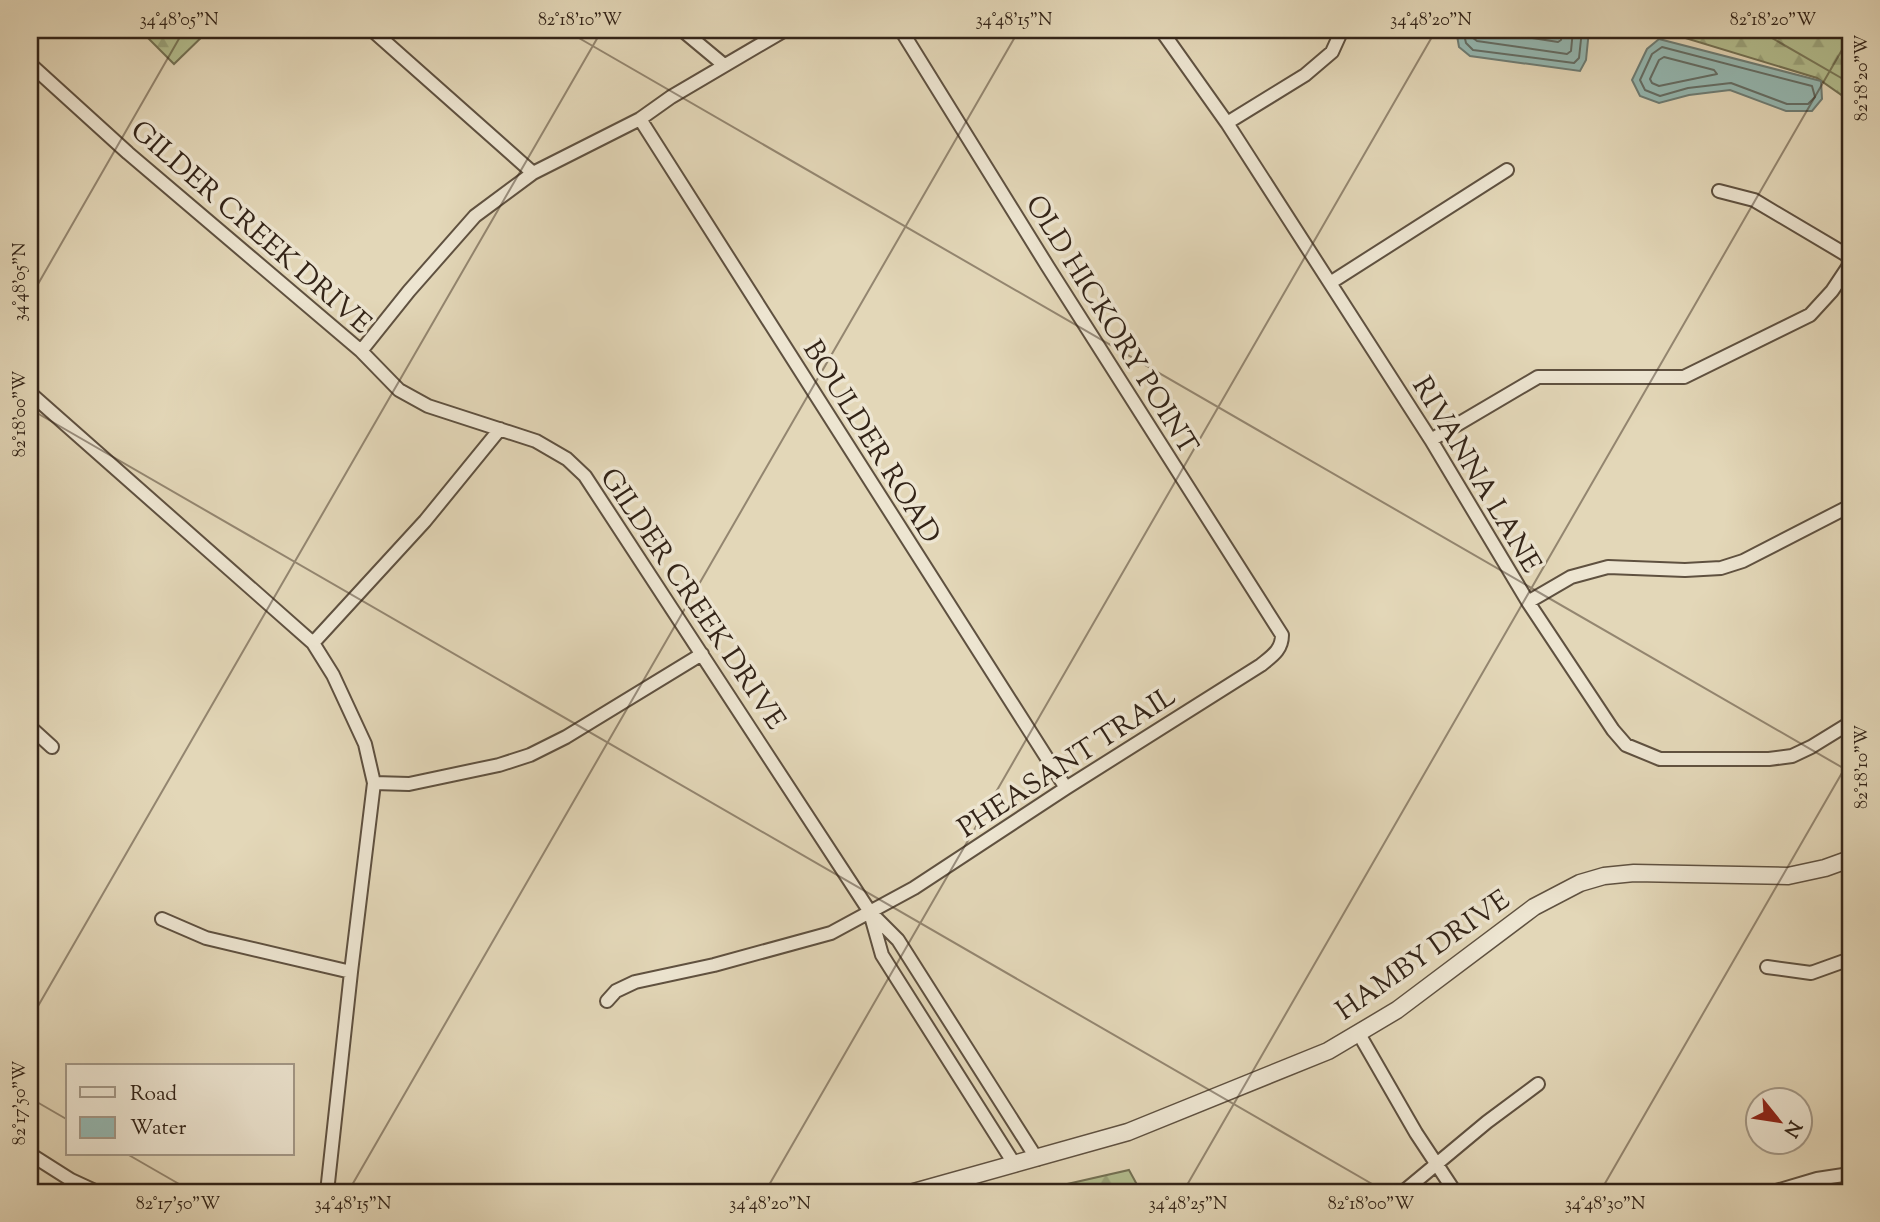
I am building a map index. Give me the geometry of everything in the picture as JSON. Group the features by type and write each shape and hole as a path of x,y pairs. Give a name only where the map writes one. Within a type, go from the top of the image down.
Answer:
{"street":[{"path":"372,30 533,173"},
{"path":"682,30 724,65"},
{"path":"361,351 457,234 475,216 533,173 640,119 671,97 785,30"},
{"name":"OLD HICKORY POINT","path":"901,30 1282,635 1282,644"},
{"name":"RIVANNA LANE","path":"1161,30 1227,123 1431,440 1528,601 1626,746 1660,759 1769,760 1792,756 1850,723"},
{"path":"1227,123 1305,75 1332,52 1342,30"},
{"name":"GILDER CREEK DRIVE","path":"30,64 128,153 361,351 389,382 413,398 546,446 567,459 585,476 870,912 898,940 1037,1158"},
{"name":"BOULDER ROAD","path":"640,119 1066,788"},
{"path":"1330,283 1507,170"},
{"path":"1719,191 1754,200 1850,257"},
{"path":"1431,440 1538,377 1684,377 1810,315 1832,291 1850,264"},
{"path":"30,393 313,643 333,676 365,744 374,783 327,1192"},
{"path":"313,643 425,521 500,429"},
{"path":"1528,601 1571,577 1608,567 1685,570 1721,568 1744,561 1850,506"},
{"name":"PHEASANT TRAIL","path":"607,1001 616,991 635,982 714,965 831,933 914,888 1261,665 1282,644"},
{"path":"374,783 409,784 499,765 530,755 566,737 702,654"},
{"path":"30,727 52,747"},
{"name":"HAMBY DRIVE","path":"914,1192 1128,1132 1296,1065 1359,1034 1397,1010 1534,907 1580,883 1604,876 1634,873 1788,876 1825,869 1850,859"},
{"name":"GILDER CREEK DRIVE","path":"870,912 882,955 1015,1164"},
{"path":"162,919 206,938 351,972"},
{"path":"1767,967 1811,973 1850,959"},
{"path":"1359,1034 1455,1192"},
{"path":"1403,1192 1487,1122 1538,1084"},
{"path":"30,1154 71,1180 97,1192"},
{"path":"1773,1192 1817,1179 1850,1174"}],"green space":[{"path":"140,30 209,30 174,64"},
{"path":"1659,30 1850,30 1850,101 1817,78"},
{"path":"1129,1170 1141,1192 1032,1192"}],"water":[{"path":"1456,30 1589,30 1586,60 1580,71 1470,56 1459,47"},
{"path":"1659,39 1821,81 1822,99 1812,111 1786,111 1730,90 1689,95 1659,103 1640,96 1632,80 1647,49"}]}
